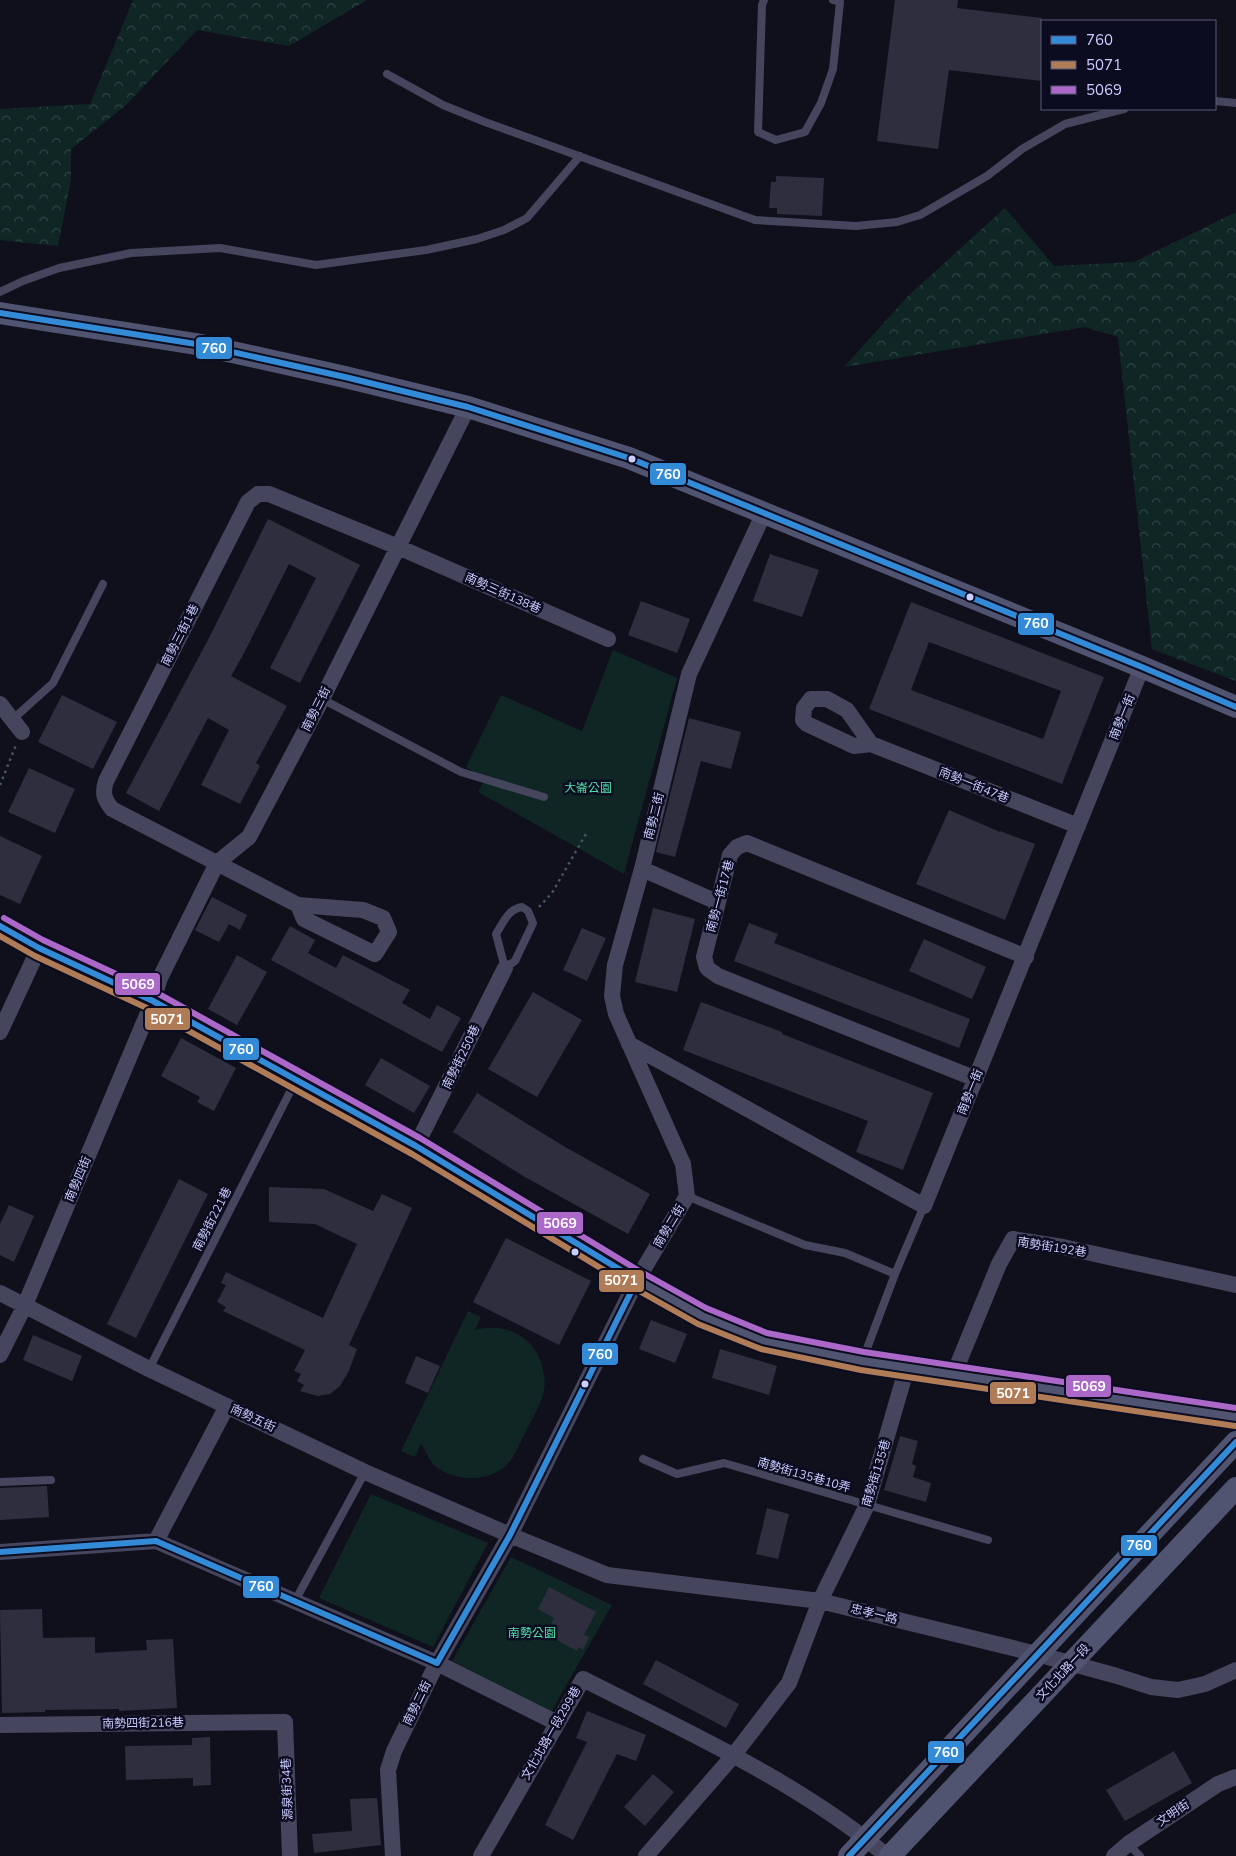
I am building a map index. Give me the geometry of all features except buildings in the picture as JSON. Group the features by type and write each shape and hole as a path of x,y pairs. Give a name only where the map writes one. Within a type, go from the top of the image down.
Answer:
{"street":[{"path":"0,313 196,344 345,377 468,407 629,458 1236,707"},
{"name":"南勢三街","path":"152,1001 160,978 217,864 249,837 322,699 468,407"},
{"name":"南勢三街1巷","path":"217,864 112,810 104,799 103,790 248,502 258,494 270,494 398,547"},
{"name":"南勢二街","path":"393,1856 388,1770 394,1751 437,1663 510,1535 637,1280 687,1196 683,1164 616,1014 612,996 612,982 619,944 642,869 689,674 764,513"},
{"name":"南勢三街138巷","path":"398,547 608,639"},
{"name":"南勢一街","path":"924,1206 1142,667"},
{"path":"0,704 17,726"},
{"name":"南勢一街47巷","path":"871,744 1078,826"},
{"name":"南勢一街17巷","path":"976,1079 718,976 707,968 704,957 730,855 737,847 746,843 1026,957"},
{"path":"217,864 298,905 363,910 382,918 389,932 375,954 304,919 298,905"},
{"path":"642,869 717,902"},
{"path":"0,926 39,948 152,1001 416,1146 637,1280 702,1316 764,1340 862,1361 1236,1417"},
{"path":"0,1032 39,948"},
{"name":"南勢街250巷","path":"416,1146 505,968"},
{"name":"南勢四街","path":"0,1355 25,1305 152,1001"},
{"path":"630,1044 924,1206"},
{"name":"南勢街192巷","path":"953,1376 999,1264 1014,1239 1064,1247 1236,1285"},
{"name":"南勢五街","path":"0,1293 149,1369 365,1472 510,1535"},
{"name":"南勢街135巷","path":"820,1601 867,1505 907,1367"},
{"path":"156,1540 227,1406"},
{"path":"848,1856 1236,1442"},
{"name":"文化北路一段","path":"889,1856 1236,1488"},
{"name":"忠孝一路","path":"510,1535 607,1575 820,1601 1037,1654 1151,1687 1178,1690 1206,1684 1236,1670"},
{"path":"0,1552 156,1540 437,1663 557,1723"},
{"path":"646,1856 733,1756 789,1683 820,1601"},
{"name":"文化北路一段299巷","path":"481,1856 583,1679 780,1781 889,1856"},
{"name":"南勢四街216巷","path":"0,1725 285,1722"},
{"name":"源泉街34巷","path":"285,1722 290,1856"},
{"name":"文明街","path":"1114,1856 1128,1844 1218,1784 1236,1777"}],"lane":[{"path":"764,0 762,5 758,132 776,140 805,132 821,103 833,69 840,2 834,0"},
{"path":"387,74 477,119 755,220 856,226 897,222 920,215 988,176 1022,149 1065,124 1120,110"},
{"path":"1216,101 1236,103"},
{"path":"0,292 23,281 59,268 131,252 220,248 316,265 426,250 477,239 504,230 527,218 580,156"},
{"path":"17,726 53,683 103,584"},
{"path":"322,699 461,772 544,797"},
{"path":"516,908 522,908 531,915 533,923 515,961 505,968 496,934 510,912 516,908"},
{"name":"南勢街221巷","path":"149,1369 296,1080"},
{"path":"687,1196 805,1245 845,1253 895,1274"},
{"path":"862,1361 895,1274 924,1206"},
{"name":"南勢街135巷10弄","path":"643,1459 677,1474 724,1463 988,1540"},
{"path":"295,1601 365,1472"},
{"path":"0,1482 51,1480"},
{"path":"1128,1844 1140,1856"}],"path":[{"path":"0,785 17,726"},
{"path":"531,915 552,893 587,832"}],"green space":[{"path":"133,0 367,0 289,46 197,30 125,106 71,149 71,180 58,246 0,240 0,109 90,104"},
{"path":"1005,208 1054,266 1134,262 1236,212 1236,681 1152,649 1118,337 1085,327 844,367 907,297"},
{"name":"大崙公園","path":"613,650 677,678 624,874 478,792 485,779 466,767 501,695 582,731"},
{"path":"468,1311 481,1317 475,1330 486,1328 503,1329 514,1332 526,1340 532,1346 541,1362 545,1380 540,1402 511,1460 504,1468 495,1473 474,1478 464,1478 444,1472 435,1466 421,1443 415,1457 401,1451"},
{"path":"371,1494 488,1543 433,1647 319,1598"},
{"name":"南勢公園","path":"511,1557 612,1605 551,1712 452,1661"}],"transit line":[{"name":"760","path":"0,313 196,344 345,377 468,407 629,458 1236,707"},
{"name":"5069","path":"4,918 43,940 157,993 420,1138 641,1272 706,1308 767,1333 864,1352 1236,1408"},
{"name":"760","path":"0,926 39,948 153,1001 416,1146 637,1280 510,1535 437,1663 156,1541 0,1552"},
{"name":"5071","path":"0,936 35,956 149,1009 412,1154 632,1287 698,1324 761,1349 861,1370 1235,1426"},
{"name":"760","path":"849,1856 1236,1442"}]}
